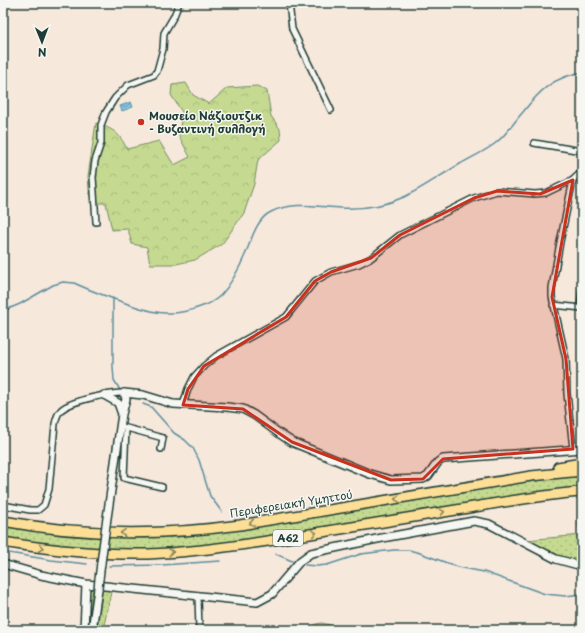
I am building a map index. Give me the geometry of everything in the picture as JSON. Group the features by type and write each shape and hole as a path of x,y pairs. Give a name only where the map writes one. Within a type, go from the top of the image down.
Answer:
{"highway":[{"path":"491,483 520,475 582,463"},
{"name":"Περιφερειακή Υμηττού","path":"3,521 55,529 96,533 137,534 185,532 240,525 491,483 582,471"},
{"name":"Α62","path":"3,542 35,548 78,552 142,554 180,552 276,540 499,502 582,492"}],"street":[{"path":"96,222 93,177 95,161 100,143 101,125 106,112 115,98 128,85 154,75 157,72 163,50 164,33 174,16 179,3"},
{"path":"290,3 292,29 331,110"},
{"path":"534,143 582,151"},
{"path":"183,405 188,389 194,378 204,366 216,356 286,317 315,281 331,272 359,264 371,258 400,235 474,198 497,191 540,194 546,193 573,180 582,171"},
{"path":"573,180 552,288 553,305 566,359 567,394 573,449"},
{"path":"553,305 581,308 582,289"},
{"path":"3,505 38,510 44,505 48,494 55,424 58,414 66,407 104,395 124,393 139,394 174,404 228,407 243,410 254,415 292,442 370,474 391,480 423,479 428,476 438,462 443,459 582,449"},
{"path":"124,393 126,399 122,406 124,478 162,487"},
{"path":"122,406 132,397 139,394"},
{"path":"104,395 112,398 122,406"},
{"path":"123,427 163,438 160,449"},
{"path":"92,630 106,525 123,427"},
{"path":"582,520 582,526"},
{"path":"3,564 41,575 86,584 257,602 272,594 300,561 311,553 477,521 486,523 556,559 582,566"},
{"path":"84,630 86,584"},
{"path":"198,596 199,630"}],"highlighted area":[{"path":"573,180 552,297 566,359 573,449 443,459 423,479 391,480 292,442 243,409 183,405 188,389 204,366 286,317 315,281 331,272 371,258 400,235 474,198 497,191 540,194"}],"green space":[{"path":"186,83 193,95 209,104 227,88 257,86 267,91 271,116 280,129 281,140 258,160 254,184 244,213 222,244 195,260 176,264 150,264 147,247 132,244 128,229 112,230 106,203 90,203 88,176 96,123 115,132 121,138 127,149 159,141 174,165 190,157 179,136 182,112 171,95 172,85"},
{"path":"582,475 582,487 533,493 235,543 147,551 87,549 3,539 3,526 59,535 87,537 146,538 205,534 291,521 495,486"},
{"path":"582,535 582,562 563,560 526,540"},
{"path":"93,588 88,630 86,630 89,591"},
{"path":"103,588 112,588 103,630 97,630"},
{"path":"322,623 330,625 338,630 318,628 308,630 316,624"}],"water":[{"path":"131,102 133,107 122,111 120,106"}],"waterway":[{"path":"3,311 20,304 53,285 63,282 74,283 125,303 156,312 177,313 206,305 219,297 228,286 240,266 258,225 266,215 288,207 315,206 357,208 381,205 404,197 493,145 501,139 536,97 548,86 555,81 572,74 582,72"},
{"path":"113,298 113,367 114,380 120,390"},
{"path":"143,404 151,407 174,433 185,440 193,448 199,460 210,496 222,512"},
{"path":"305,565 327,565 361,554 394,550 409,550 458,567 484,572 545,594 565,596 582,594"},
{"path":"3,552 87,564"},
{"path":"276,554 292,561"},
{"path":"109,566 162,565 220,561"}],"place":[{"name":"Μουσείο Νάζιουτζικ - Βυζαντινή συλλογή","path":"141,122"}]}
